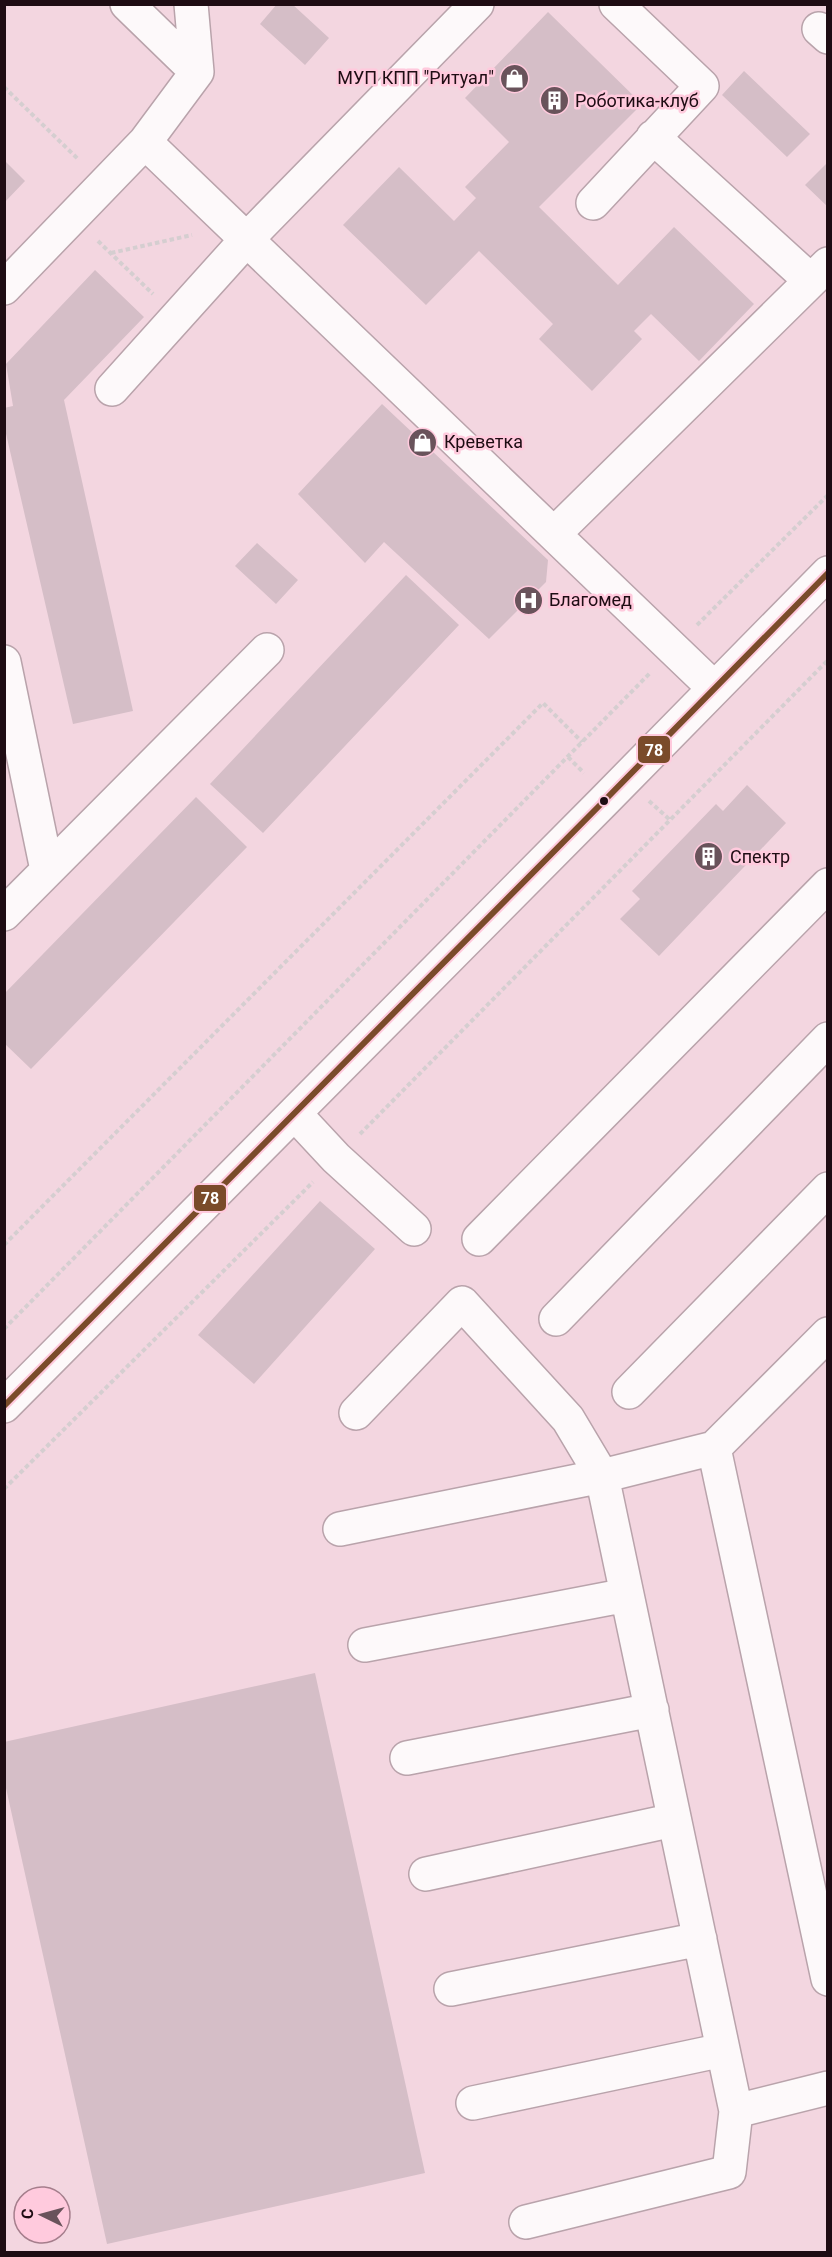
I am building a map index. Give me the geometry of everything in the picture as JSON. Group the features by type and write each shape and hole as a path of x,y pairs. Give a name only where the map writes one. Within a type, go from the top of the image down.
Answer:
{"street":[{"path":"127,4 197,72"},
{"path":"4,288 145,142 197,72 191,4"},
{"path":"112,389 177,317 240,233 477,4"},
{"path":"592,203 702,86 616,4"},
{"path":"554,534 819,272 653,138"},
{"path":"145,142 713,687"},
{"path":"4,1406 828,573"},
{"path":"4,915 267,650"},
{"path":"4,662 47,870"},
{"path":"479,1239 828,885"},
{"path":"556,1319 828,1039"},
{"path":"295,1114 336,1158 414,1229"},
{"path":"629,1392 828,1189"},
{"path":"356,1413 462,1303 568,1419 602,1476 700,1939 736,2111 729,2172 526,2222"},
{"path":"340,1529 602,1476 714,1448 828,1334"},
{"path":"714,1448 828,1979"},
{"path":"365,1645 627,1595"},
{"path":"407,1758 651,1710"},
{"path":"426,1874 674,1820"},
{"path":"451,1989 700,1939"},
{"path":"473,2103 723,2050"},
{"path":"736,2111 828,2088"}],"path":[{"path":"4,87 104,184"},
{"path":"73,217 177,317"},
{"path":"111,253 240,233"},
{"path":"4,1329 673,649 828,495"},
{"path":"4,1489 336,1158 828,660"},
{"path":"4,1245 543,703 582,742"},
{"path":"568,757 587,776"},
{"path":"646,798 669,820"}],"building":[{"path":"277,4 292,4 329,38 305,65 260,24"},
{"path":"548,12 642,104 539,207 618,285 674,227 754,304 699,361 651,314 634,331 642,339 592,391 539,339 553,324 479,251 426,305 343,225 399,167 454,221 476,198 465,187 509,142 465,98"},
{"path":"744,71 810,134 787,157 722,95"},
{"path":"4,160 25,181 4,203"},
{"path":"828,162 828,207 805,185"},
{"path":"95,270 144,317 64,400 133,711 73,724 4,425 4,408 13,406 6,364"},
{"path":"382,404 548,560 546,582 489,639 384,542 365,563 298,494"},
{"path":"257,543 298,580 276,604 235,566"},
{"path":"406,575 459,625 263,833 210,784"},
{"name":"Спектр","path":"747,785 786,823 659,956 620,919 640,899 632,891 716,804 723,811"},
{"path":"196,797 247,847 31,1069 4,1043 4,994"},
{"path":"320,1201 375,1249 254,1384 198,1335"},
{"path":"315,1673 425,2173 107,2244 4,1779 4,1742"}],"transit line":[{"name":"78","path":"4,1406 828,573"}],"place":[{"name":"МУП КПП \"Ритуал\"","path":"515,78"},
{"name":"Роботика-клуб","path":"554,101"},
{"name":"Креветка","path":"423,442"},
{"name":"Благомед","path":"528,600"},
{"name":"Спектр","path":"709,857"}]}
